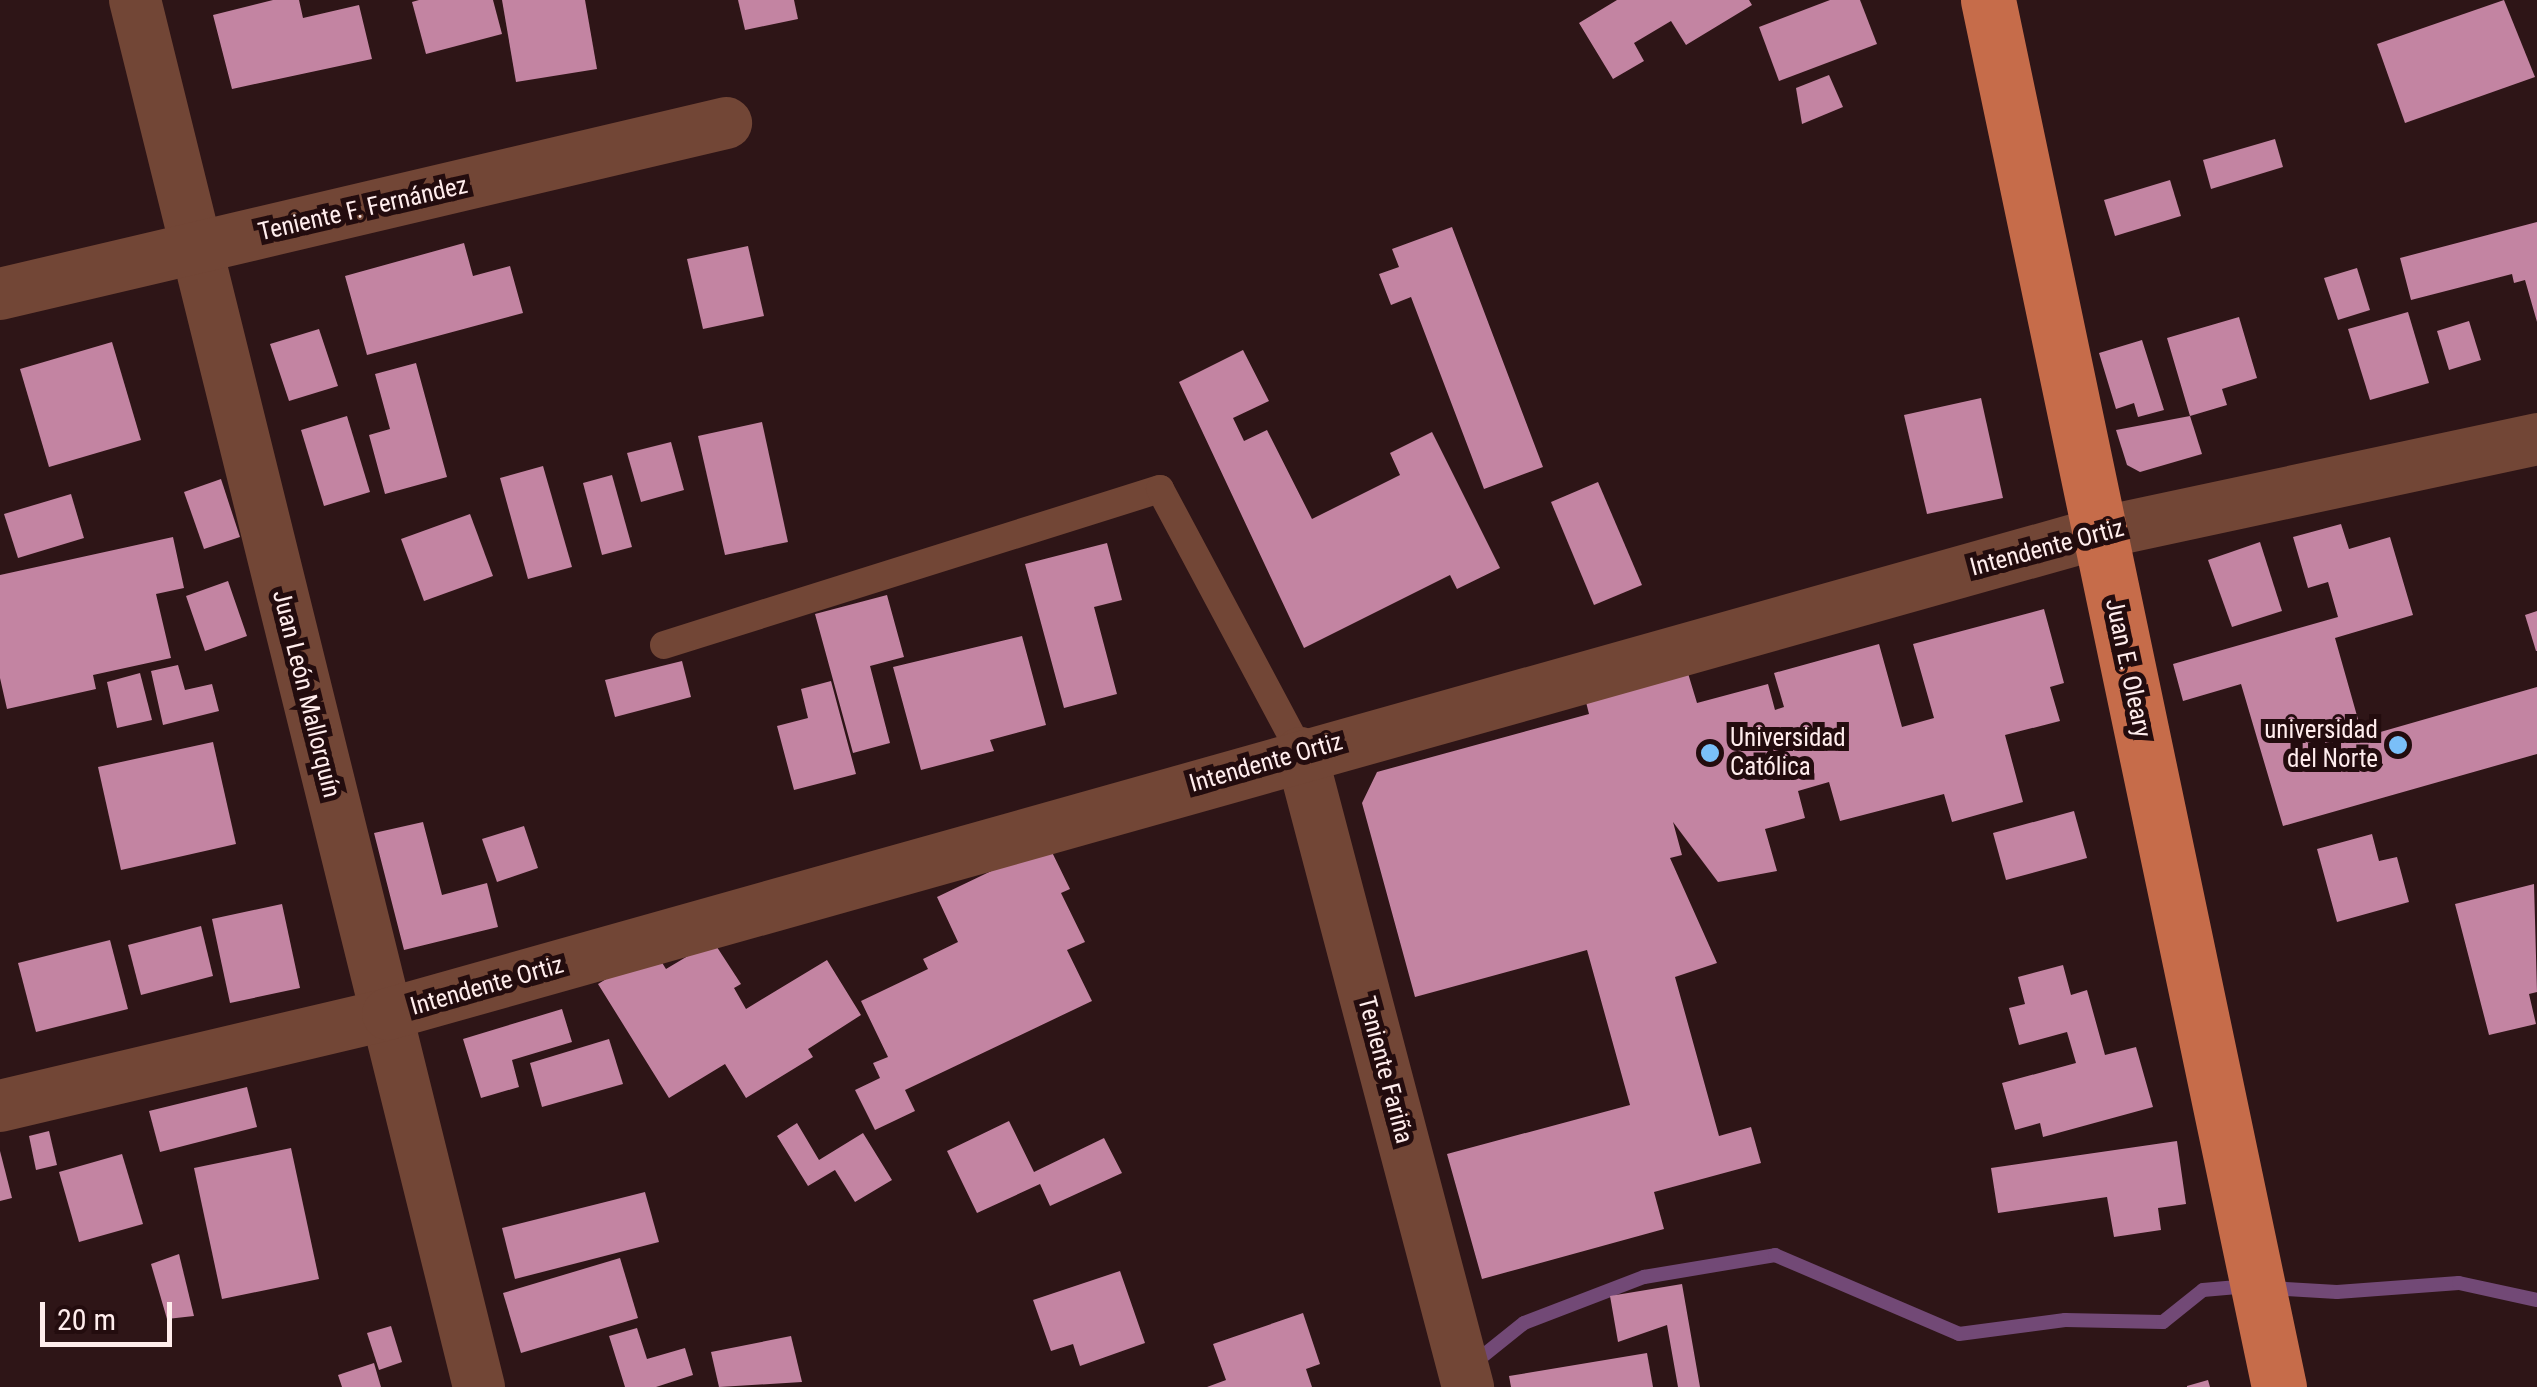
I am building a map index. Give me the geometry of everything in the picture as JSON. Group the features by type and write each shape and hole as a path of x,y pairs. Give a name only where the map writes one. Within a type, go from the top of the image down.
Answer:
{"main road":[{"name":"Juan E. Oleary","path":"1988,0 2274,1362"}],"street":[{"name":"Juan León Mallorquín","path":"134,0 479,1387"},
{"name":"Teniente F. Fernández","path":"0,294 726,123"},
{"name":"Intendente Ortiz","path":"0,1106 388,1014 1301,752 2099,533 2537,439"},
{"name":"Teniente Fariña","path":"1301,752 1468,1387"}],"lane":[{"path":"664,645 1160,489 1301,752"}],"building":[{"path":"273,0 299,0 303,18 359,5 372,59 232,89 213,15"},
{"path":"493,0 502,34 426,54 412,2"},
{"path":"502,0 585,0 597,69 516,82"},
{"path":"738,0 794,0 798,19 745,30"},
{"path":"1617,0 1749,0 1752,5 1686,45 1671,21 1634,43 1644,61 1613,79 1579,23"},
{"path":"1830,0 1860,0 1877,44 1779,81 1759,27"},
{"path":"2504,0 2535,77 2405,123 2377,44"},
{"path":"1829,75 1843,107 1802,124 1796,88"},
{"path":"2275,139 2283,167 2211,189 2203,160"},
{"path":"2170,180 2181,216 2115,236 2104,200"},
{"path":"2537,222 2537,322 2525,280 2514,283 2512,274 2411,300 2400,258"},
{"path":"1452,227 1543,467 1484,489 1411,297 1391,305 1379,274 1399,267 1392,249"},
{"path":"464,243 473,276 510,266 523,313 367,355 345,276"},
{"path":"748,246 764,316 703,329 687,259"},
{"path":"2357,268 2370,310 2338,320 2324,278"},
{"path":"2408,312 2429,383 2370,400 2348,329"},
{"path":"2239,317 2257,378 2222,389 2227,405 2190,416 2167,338"},
{"path":"2469,321 2481,360 2449,370 2437,331"},
{"path":"319,329 338,386 289,401 270,344"},
{"path":"2142,340 2164,410 2138,417 2134,403 2116,409 2099,353"},
{"path":"112,342 141,440 49,467 20,369"},
{"path":"1243,350 1269,401 1233,418 1244,441 1267,430 1312,519 1400,475 1390,453 1432,432 1500,568 1457,589 1450,575 1304,648 1179,382"},
{"path":"416,363 447,477 385,494 369,435 390,429 375,374"},
{"path":"1981,398 2003,498 1927,514 1904,415"},
{"path":"347,416 370,492 324,506 301,430"},
{"path":"2190,416 2202,454 2140,472 2127,465 2116,430"},
{"path":"762,422 788,542 725,555 698,436"},
{"path":"671,442 684,490 641,502 627,453"},
{"path":"543,466 572,567 528,579 500,478"},
{"path":"612,475 632,547 602,555 583,483"},
{"path":"221,479 240,537 204,549 184,492"},
{"path":"1598,482 1642,585 1594,605 1551,502"},
{"path":"71,494 84,538 18,558 4,514"},
{"path":"470,514 493,576 424,601 401,539"},
{"name":"universidad del Norte","path":"2341,524 2349,549 2390,537 2413,615 2335,638 2363,737 2537,687 2537,754 2283,826 2241,684 2183,701 2173,664 2338,617 2328,582 2308,588 2293,537"},
{"path":"173,537 184,588 156,594 171,658 93,675 96,689 7,709 0,678 0,575"},
{"path":"2260,542 2282,611 2232,627 2208,560"},
{"path":"1107,543 1122,600 1094,607 1117,694 1064,708 1025,564"},
{"path":"228,581 247,636 205,651 186,596"},
{"path":"887,595 904,657 870,666 890,743 853,753 815,614"},
{"path":"2044,609 2064,683 2050,687 2060,721 2005,735 2023,802 1952,822 1944,794 1840,821 1829,782 1798,791 1805,818 1765,829 1777,871 1718,882 1673,822 1682,855 1670,858 1717,963 1675,977 1719,1136 1751,1127 1761,1163 1654,1192 1664,1229 1482,1279 1447,1154 1630,1105 1587,950 1415,997 1362,803 1377,772 1589,714 1585,698 1687,670 1697,703 1768,684 1775,710 1784,707 1774,673 1879,644 1902,727 1934,718 1913,644"},
{"path":"2537,611 2537,651 2536,651 2525,615"},
{"path":"1022,636 1046,725 990,740 994,751 921,770 893,667"},
{"path":"682,661 691,697 615,717 605,680"},
{"path":"178,665 185,690 212,684 219,711 163,725 151,671"},
{"path":"140,673 152,720 117,728 107,682"},
{"path":"831,681 856,774 794,790 777,726 808,718 801,689"},
{"path":"213,742 236,844 121,870 98,767"},
{"path":"2074,811 2087,858 2006,880 1993,833"},
{"path":"423,822 442,895 487,883 498,927 404,950 374,833"},
{"path":"524,826 538,868 497,882 482,839"},
{"path":"2372,834 2379,861 2397,857 2409,902 2337,922 2317,849"},
{"path":"1048,844 1070,889 1061,893 1085,942 1067,950 1092,1001 905,1090 915,1111 875,1130 855,1090 880,1078 873,1063 888,1057 861,1001 928,969 923,959 958,942 937,897"},
{"path":"2534,884 2537,992 2529,994 2536,1024 2489,1035 2455,904"},
{"path":"282,904 300,988 230,1003 212,919"},
{"path":"201,926 213,976 141,995 128,945"},
{"path":"110,940 128,1009 36,1032 18,963"},
{"path":"713,941 741,984 734,988 746,1009 827,960 861,1015 808,1049 813,1057 746,1098 725,1064 669,1098 598,984 654,950 666,969"},
{"path":"2063,965 2071,995 2087,990 2105,1055 2136,1047 2153,1107 2043,1137 2040,1123 2015,1130 2002,1083 2076,1063 2067,1032 2019,1045 2009,1008 2025,1004 2018,977"},
{"path":"562,1009 572,1042 512,1060 519,1087 481,1098 463,1039"},
{"path":"609,1039 623,1084 542,1107 530,1063"},
{"path":"247,1087 257,1127 160,1152 149,1111"},
{"path":"1009,1121 1034,1172 1104,1138 1122,1173 1050,1206 1040,1184 977,1213 947,1151"},
{"path":"797,1123 819,1160 863,1133 892,1180 855,1202 835,1170 808,1186 777,1136"},
{"path":"49,1131 57,1165 36,1170 29,1136"},
{"path":"2177,1141 2186,1204 2158,1208 2161,1230 2114,1237 2107,1197 1998,1213 1991,1168"},
{"path":"291,1148 319,1279 222,1299 194,1168"},
{"path":"0,1151 12,1198 0,1201"},
{"path":"122,1154 143,1224 79,1242 59,1172"},
{"path":"645,1192 659,1242 515,1279 502,1228"},
{"path":"179,1254 194,1316 167,1319 151,1264"},
{"path":"620,1258 638,1318 521,1353 503,1293"},
{"path":"1120,1271 1145,1343 1080,1366 1073,1344 1051,1351 1033,1300"},
{"path":"1682,1284 1700,1387 1678,1387 1667,1325 1618,1342 1610,1296"},
{"path":"1303,1313 1320,1364 1306,1369 1312,1387 1207,1387 1226,1380 1213,1344"},
{"path":"391,1326 402,1362 379,1370 367,1333"},
{"path":"637,1328 647,1359 685,1348 693,1375 656,1387 625,1387 609,1336"},
{"path":"791,1336 802,1382 719,1387 711,1352"},
{"path":"1647,1353 1653,1387 1511,1387 1509,1376"},
{"path":"374,1363 381,1387 342,1387 338,1375"},
{"path":"2208,1380 2210,1387 2187,1387 2187,1386"}],"waterway":[{"path":"1474,1363 1524,1323 1644,1277 1775,1255 1959,1334 2065,1320 2163,1322 2203,1290 2249,1286"},
{"path":"2270,1288 2337,1292 2459,1283 2537,1300"}],"place":[{"name":"universidad del Norte","path":"2398,745"},
{"name":"Universidad Católica","path":"1710,753"}]}
